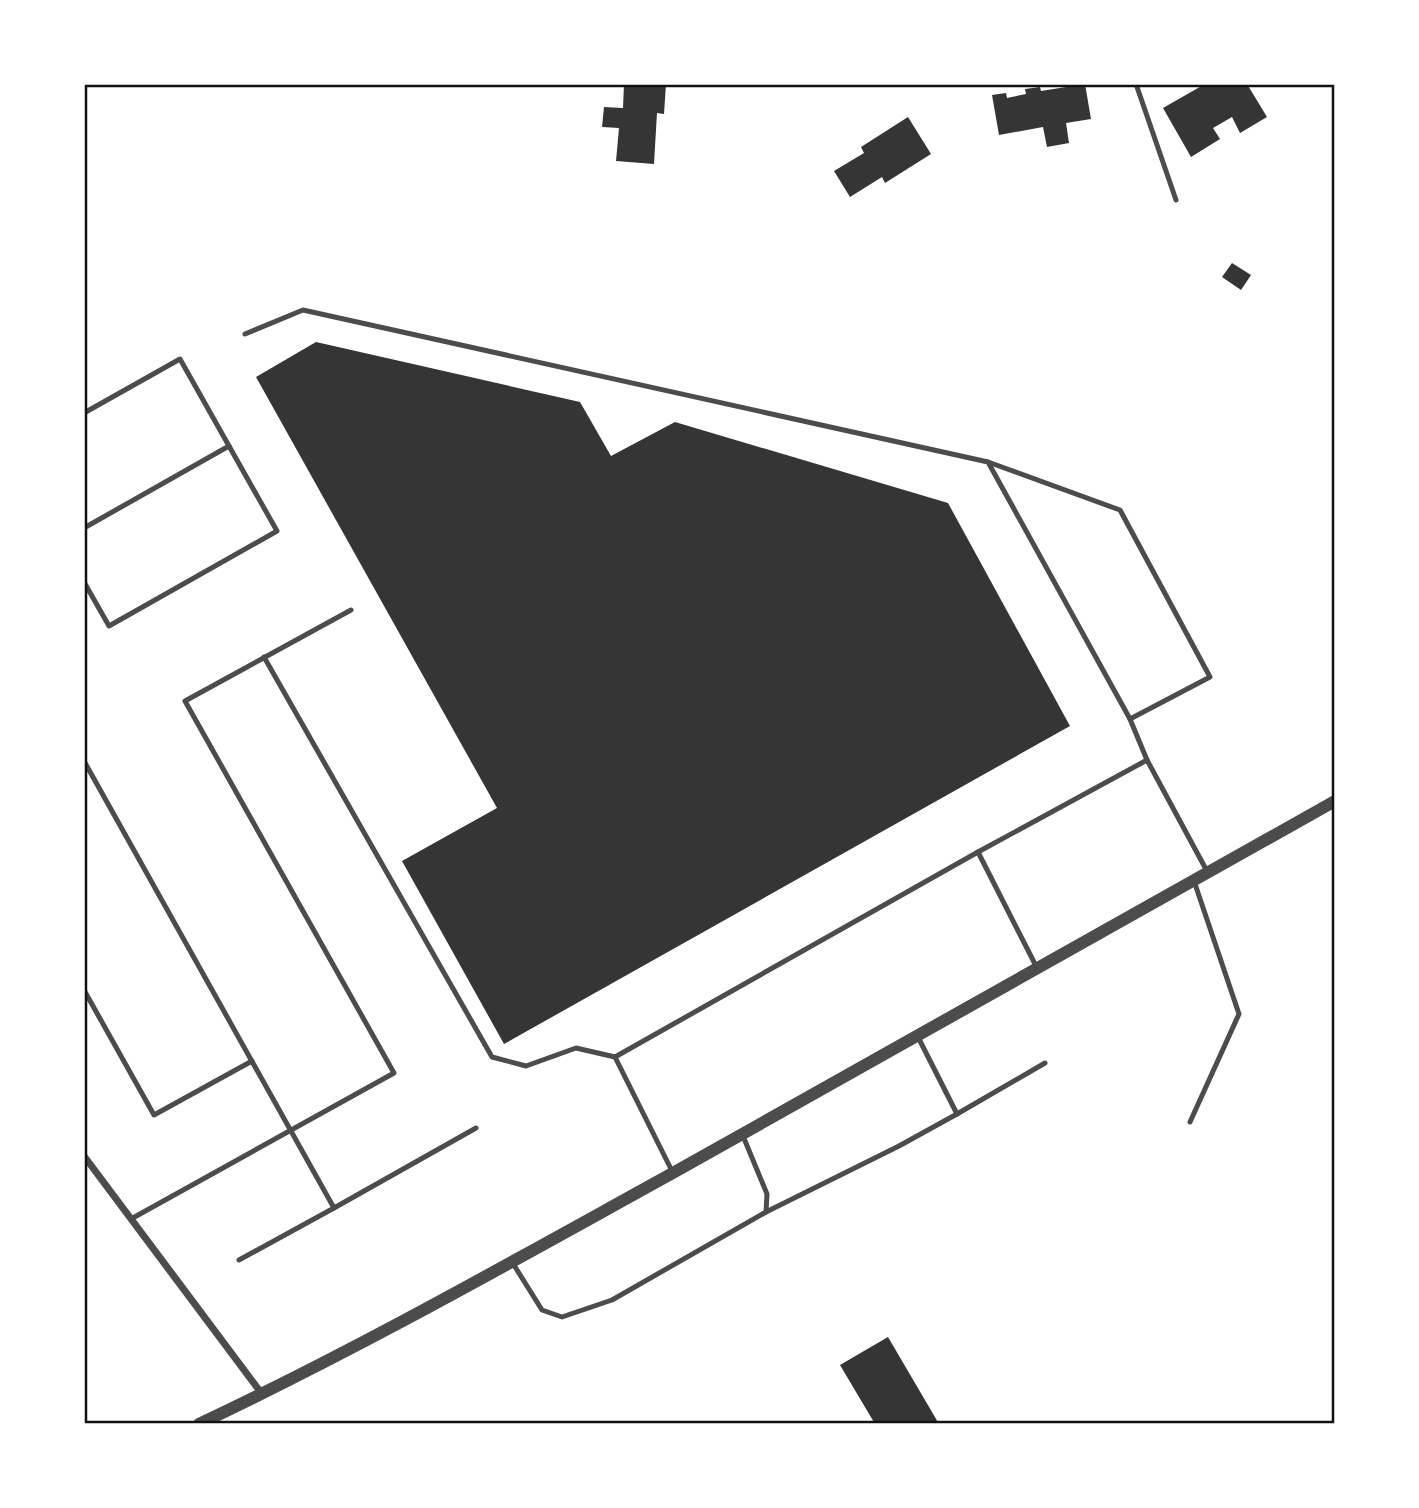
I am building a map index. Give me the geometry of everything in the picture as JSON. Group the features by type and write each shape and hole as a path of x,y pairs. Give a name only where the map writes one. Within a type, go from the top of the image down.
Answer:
{"street":[{"path":"199,1424 263,1394 512,1262 918,1037 1335,801"},
{"path":"84,1157 263,1394"}],"lane":[{"path":"1136,84 1176,200"},
{"path":"245,334 303,310 988,462 1120,510 1210,677 1130,719"},
{"path":"84,413 180,359 277,531 109,626 84,582"},
{"path":"84,528 229,446"},
{"path":"988,462 1130,719 1147,760 1208,873"},
{"path":"131,1220 394,1073 185,701 351,611"},
{"path":"264,657 492,1057 526,1066 576,1048 615,1057 1147,760"},
{"path":"84,761 334,1208"},
{"path":"978,852 1037,969"},
{"path":"1190,1122 1239,1014 1194,881"},
{"path":"84,990 154,1115 251,1061"},
{"path":"918,1037 957,1114"},
{"path":"615,1057 673,1173"},
{"path":"512,1262 542,1310 562,1317 612,1300 766,1212 899,1146 1045,1063"},
{"path":"239,1261 476,1128"},
{"path":"742,1134 767,1194 766,1212"}],"building":[{"path":"624,84 666,84 664,114 657,113 654,164 616,161 619,128 602,127 604,107 623,108"},
{"path":"1085,84 1091,119 1066,123 1069,143 1047,147 1043,127 999,135 992,95 1006,93 1007,98 1026,94 1025,89 1040,87 1041,91"},
{"path":"1205,84 1247,84 1267,117 1240,133 1232,117 1213,128 1220,139 1191,157 1163,108"},
{"path":"908,117 931,154 885,183 882,177 850,197 834,171 864,153 861,147"},
{"path":"1232,263 1251,275 1241,290 1222,277"},
{"path":"316,342 580,402 611,456 675,422 948,503 1070,726 504,1044 402,861 497,808 256,377"},
{"path":"888,1337 939,1424 875,1424 840,1365"}]}
